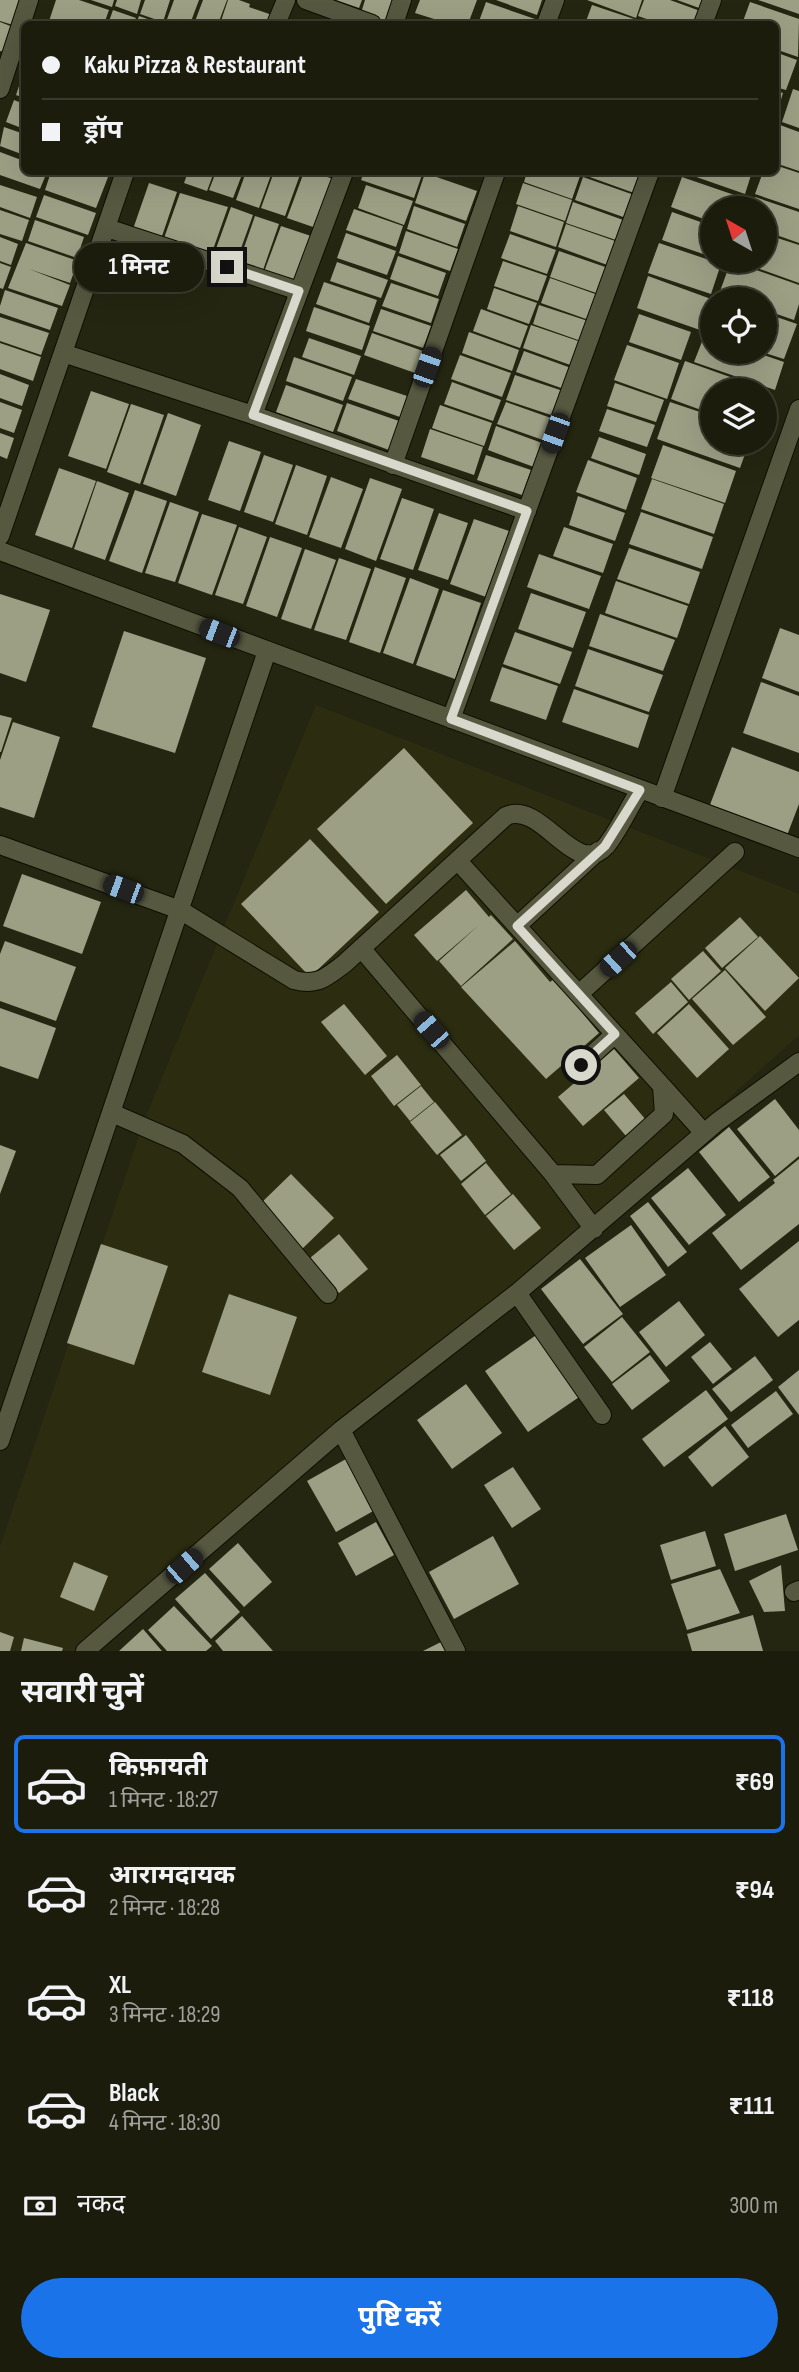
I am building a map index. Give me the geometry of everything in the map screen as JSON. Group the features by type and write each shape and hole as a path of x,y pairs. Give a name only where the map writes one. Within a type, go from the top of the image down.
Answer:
{"street":[{"path":"25,21 29,0"},
{"path":"277,21 286,0"},
{"path":"306,0 364,21"},
{"path":"395,21 402,0"},
{"path":"547,21 555,0"},
{"path":"704,21 712,0"},
{"path":"0,89 20,48"},
{"path":"0,536 124,175"},
{"path":"253,415 343,175"},
{"path":"393,465 495,175"},
{"path":"451,719 649,175"},
{"path":"107,228 299,291"},
{"path":"63,353 253,415 527,511"},
{"path":"662,798 799,409"},
{"path":"0,551 799,848"},
{"path":"0,1441 267,651"},
{"path":"517,926 605,846 640,790"},
{"path":"0,845 180,910 294,980 309,984 323,980 361,948 506,816 526,814 576,852 587,855 598,852"},
{"path":"579,994 735,852"},
{"path":"458,860 704,1133"},
{"path":"361,948 553,1174 594,1229"},
{"path":"581,1065 615,1034"},
{"path":"85,1651 341,1430 517,1293 704,1133 799,1062"},
{"path":"553,1174 597,1175 664,1114 662,1086"},
{"path":"112,1113 183,1144 233,1181 328,1294"},
{"path":"517,1293 603,1416"},
{"path":"341,1430 456,1651"}],"shaded area":[{"path":"316,705 799,894 799,1035 510,1294 89,1651 0,1651 0,1547 144,1121"}],"building":[{"path":"0,0 22,0 13,25 0,21"},
{"path":"56,0 79,0 109,10 105,21 49,21"},
{"path":"91,0 114,0 112,7"},
{"path":"117,0 141,0 137,14 115,6"},
{"path":"145,0 170,0 163,21 140,14"},
{"path":"174,0 199,0 191,21 166,21"},
{"path":"203,0 227,0 219,21 195,21"},
{"path":"228,0 239,0 250,4 249,7 275,16 272,21 221,21"},
{"path":"336,0 362,0 359,8"},
{"path":"365,0 396,0 388,21 361,13"},
{"path":"420,0 477,0 469,21 440,21 415,13"},
{"path":"496,0 542,0 537,15"},
{"path":"587,0 642,0 636,18"},
{"path":"644,0 670,0 703,12 700,21 652,21 638,16"},
{"path":"677,0 706,0 702,9"},
{"path":"758,0 799,0 799,14"},
{"path":"486,2 535,19 534,21 479,21"},
{"path":"750,2 799,19 798,57 779,50 779,21 743,21"},
{"path":"592,5 634,19 633,21 586,21"},
{"path":"113,10 136,18 134,21 109,21"},
{"path":"139,16 153,21 137,21"},
{"path":"0,22 13,27 4,52 0,51"},
{"path":"779,53 797,60 786,90 779,88"},
{"path":"21,80 21,97 16,95"},
{"path":"793,89 799,91 799,128 782,122"},
{"path":"14,100 21,103 21,128 6,122"},
{"path":"780,125 799,132 799,171 779,164"},
{"path":"4,127 21,133 21,154 0,146"},
{"path":"0,152 21,160 21,175 46,175 40,189 0,175"},
{"path":"779,166 799,173 799,209 777,202 777,196 755,194 762,175 779,175"},
{"path":"50,175 109,175 96,208 45,190"},
{"path":"187,175 213,175 207,191 184,183"},
{"path":"215,175 242,175 233,198 209,190"},
{"path":"245,175 271,175 259,208 236,200"},
{"path":"273,175 300,175 285,216 261,208"},
{"path":"303,175 322,175 333,179 316,228 287,218"},
{"path":"363,175 422,175 414,198 361,180"},
{"path":"424,175 477,191 466,221 415,203"},
{"path":"526,175 580,176 572,199 524,182"},
{"path":"584,175 644,175 637,194"},
{"path":"691,175 751,175 745,194"},
{"path":"583,177 637,196 629,219 575,200"},
{"path":"682,177 737,196 700,196 700,218 671,207"},
{"path":"149,183 177,192 160,242 132,232"},
{"path":"523,183 572,200 565,221 516,204"},
{"path":"0,185 37,197 30,218 0,207"},
{"path":"366,185 413,201 404,225 358,208"},
{"path":"180,193 228,207 210,258 163,241"},
{"path":"44,195 96,213 88,235 36,217"},
{"path":"573,202 626,221 619,241 566,223"},
{"path":"777,204 799,212 799,243 777,235"},
{"path":"414,206 465,224 457,247 407,229"},
{"path":"518,206 564,222 556,247 510,231"},
{"path":"231,207 253,215 235,265 213,257"},
{"path":"354,209 403,226 396,247 346,230"},
{"path":"0,210 29,220 22,241 0,234"},
{"path":"672,212 700,222 700,253 662,240"},
{"path":"255,216 279,224 263,270 239,262"},
{"path":"35,220 84,237 77,258 28,241"},
{"path":"566,224 618,242 610,266 558,247"},
{"path":"281,226 311,236 295,283 264,272"},
{"path":"406,231 458,249 450,271 399,253"},
{"path":"346,233 396,251 387,275 337,258"},
{"path":"510,234 556,250 547,274 501,258"},
{"path":"0,237 18,244 11,265 0,261"},
{"path":"777,238 799,245 799,283 771,273 777,273"},
{"path":"26,243 78,261 70,283 29,269 70,285 62,306 8,288"},
{"path":"659,243 700,257 700,273 718,273 713,287 700,287 700,290 648,273"},
{"path":"559,251 611,269 602,295 550,277"},
{"path":"398,256 446,273 438,296 390,279"},
{"path":"503,261 547,276 538,301 494,286"},
{"path":"337,262 388,280 381,298 330,281"},
{"path":"0,263 11,267 3,289 0,288"},
{"path":"727,273 765,273 799,285 799,304 794,320 777,314 777,287 722,287"},
{"path":"648,276 700,295 700,330 637,308"},
{"path":"550,278 598,295 589,320 541,303"},
{"path":"324,282 377,300 369,323 316,304"},
{"path":"391,283 439,299 431,323 382,306"},
{"path":"494,288 537,303 529,324 487,309"},
{"path":"5,290 58,308 50,330 0,313"},
{"path":"539,305 588,321 581,341 533,324"},
{"path":"314,307 370,326 362,350 306,331"},
{"path":"381,309 431,326 423,348 373,331"},
{"path":"481,309 528,326 520,348 473,331"},
{"path":"639,314 691,332 681,360 629,342"},
{"path":"0,317 49,333 41,355 0,341"},
{"path":"777,317 797,324 784,359 777,357"},
{"path":"531,325 581,342 573,366 523,348"},
{"path":"469,332 519,350 512,371 462,353"},
{"path":"372,333 423,351 415,373 364,355"},
{"path":"309,338 361,356 354,375 302,357"},
{"path":"0,343 41,357 33,381 0,369"},
{"path":"627,345 679,363 667,399 614,380"},
{"path":"700,347 700,364 777,364 777,360 784,362 777,384 777,378 740,378 694,362"},
{"path":"524,351 571,368 564,389 516,372"},
{"path":"460,355 511,373 502,397 451,379"},
{"path":"294,357 352,377 343,401 286,381"},
{"path":"685,361 733,378 700,378 700,410 671,399"},
{"path":"0,374 29,385 22,406 0,398"},
{"path":"515,375 563,391 554,416 506,400"},
{"path":"356,379 407,396 400,417 348,399"},
{"path":"452,382 501,400 493,421 444,404"},
{"path":"615,383 664,400 656,422 607,406"},
{"path":"286,385 343,405 333,432 276,412"},
{"path":"91,391 129,404 106,469 68,456"},
{"path":"0,402 22,410 14,433 0,428"},
{"path":"506,402 551,418 543,440 497,424"},
{"path":"670,402 700,412 700,454 657,439"},
{"path":"347,403 399,421 389,450 337,431"},
{"path":"131,404 164,415 140,484 107,472"},
{"path":"440,405 492,423 484,446 432,428"},
{"path":"607,409 655,425 647,447 599,431"},
{"path":"168,413 201,425 176,496 143,484"},
{"path":"496,426 542,443 534,467 488,450"},
{"path":"430,429 483,447 474,475 421,457"},
{"path":"0,433 14,438 7,459 0,456"},
{"path":"599,437 646,454 639,475 591,458"},
{"path":"229,441 261,452 240,511 208,500"},
{"path":"663,445 736,471 725,503 651,478"},
{"path":"264,455 293,465 273,522 244,512"},
{"path":"486,455 531,470 522,495 477,480"},
{"path":"703,455 745,455 740,468"},
{"path":"588,460 637,478 626,510 576,492"},
{"path":"296,465 327,476 307,535 275,524"},
{"path":"59,468 96,481 72,548 35,535"},
{"path":"331,477 363,489 341,548 309,537"},
{"path":"370,478 402,489 376,561 345,549"},
{"path":"652,479 724,504 714,534 641,509"},
{"path":"97,481 129,493 105,560 74,549"},
{"path":"135,490 167,501 142,573 109,561"},
{"path":"578,496 625,513 615,541 569,525"},
{"path":"402,498 434,509 413,570 380,559"},
{"path":"170,502 199,512 175,582 145,573"},
{"path":"641,512 713,537 702,569 629,544"},
{"path":"439,513 468,523 448,580 418,570"},
{"path":"202,514 237,525 212,595 178,583"},
{"path":"474,519 509,531 486,597 450,584"},
{"path":"239,527 267,537 243,604 215,595"},
{"path":"564,527 613,544 603,573 553,556"},
{"path":"270,537 302,548 277,617 246,606"},
{"path":"629,548 700,572 689,604 617,579"},
{"path":"305,549 336,560 311,629 281,619"},
{"path":"539,554 601,576 589,609 527,587"},
{"path":"339,558 371,569 346,640 314,630"},
{"path":"375,567 406,578 380,653 349,642"},
{"path":"410,578 439,589 413,664 383,653"},
{"path":"616,581 688,606 677,638 605,613"},
{"path":"443,590 481,603 455,679 416,665"},
{"path":"531,593 586,612 573,648 518,629"},
{"path":"0,594 50,610 26,682 0,673"},
{"path":"600,614 675,640 663,671 589,646"},
{"path":"780,628 799,635 799,692 762,678"},
{"path":"124,631 206,658 175,753 92,727"},
{"path":"515,632 572,652 560,684 503,664"},
{"path":"588,649 663,675 649,712 575,686"},
{"path":"502,667 558,686 546,720 490,701"},
{"path":"761,682 799,696 799,753 743,733"},
{"path":"574,689 649,715 638,748 562,722"},
{"path":"0,715 12,718 1,752 0,752"},
{"path":"13,722 60,737 34,818 0,807 0,760"},
{"path":"732,747 799,772 799,804 786,838 708,810"},
{"path":"404,748 473,823 386,904 317,829"},
{"path":"310,839 379,912 310,977 241,904"},
{"path":"22,874 101,902 82,954 3,926"},
{"path":"466,890 513,939 461,986 439,961 479,925 437,961 414,935"},
{"path":"740,917 758,937 722,968 705,948"},
{"path":"760,936 799,978 765,1011 725,968"},
{"path":"5,941 76,967 56,1021 0,1001 0,954"},
{"path":"515,941 550,982 554,979 599,1033 546,1079 461,987"},
{"path":"703,951 721,971 689,1000 671,979"},
{"path":"725,970 766,1017 733,1045 692,999"},
{"path":"671,982 688,1002 653,1034 635,1013"},
{"path":"344,1004 387,1056 365,1075 321,1022"},
{"path":"689,1004 729,1049 697,1078 657,1033"},
{"path":"0,1008 56,1028 38,1079 0,1066"},
{"path":"614,1049 639,1078 583,1126 558,1097"},
{"path":"397,1055 421,1085 394,1106 371,1076"},
{"path":"421,1086 434,1102 410,1121 397,1105"},
{"path":"624,1094 646,1120 626,1136 604,1110"},
{"path":"775,1099 799,1130 799,1156 775,1176 737,1129"},
{"path":"435,1102 462,1135 437,1155 410,1122"},
{"path":"729,1127 770,1177 739,1202 699,1152"},
{"path":"466,1135 486,1161 461,1181 440,1155"},
{"path":"0,1145 16,1151 0,1194"},
{"path":"799,1159 799,1224 741,1270 712,1233 775,1183 773,1180"},
{"path":"486,1163 511,1194 485,1215 461,1184"},
{"path":"688,1168 726,1215 689,1245 651,1198"},
{"path":"291,1174 334,1218 302,1249 259,1205"},
{"path":"513,1194 541,1228 514,1250 486,1216"},
{"path":"648,1202 687,1252 668,1267 630,1216"},
{"path":"631,1225 666,1275 620,1307 585,1258"},
{"path":"339,1234 368,1269 339,1293 310,1258"},
{"path":"799,1241 799,1320 778,1337 739,1289"},
{"path":"101,1244 168,1266 134,1365 67,1343"},
{"path":"580,1259 623,1314 583,1344 541,1289"},
{"path":"229,1294 297,1317 270,1395 202,1372"},
{"path":"679,1301 705,1335 666,1367 639,1332"},
{"path":"622,1317 650,1352 612,1382 584,1347"},
{"path":"542,1331 585,1393 528,1432 485,1371"},
{"path":"710,1342 732,1369 713,1384 691,1357"},
{"path":"650,1355 670,1381 632,1410 612,1384"},
{"path":"755,1356 773,1380 731,1412 712,1389"},
{"path":"799,1370 799,1415 778,1387"},
{"path":"466,1384 502,1433 452,1469 417,1420"},
{"path":"706,1390 728,1419 664,1467 642,1439"},
{"path":"776,1391 793,1414 748,1448 731,1425"},
{"path":"725,1426 749,1457 712,1487 688,1457"},
{"path":"346,1459 375,1510 336,1532 307,1481"},
{"path":"513,1467 541,1509 512,1528 484,1485"},
{"path":"786,1514 798,1550 735,1571 724,1534"},
{"path":"376,1522 394,1555 356,1576 338,1543"},
{"path":"705,1531 716,1566 671,1580 660,1545"},
{"path":"493,1536 519,1584 454,1619 429,1572"},
{"path":"238,1543 272,1582 244,1607 209,1569"},
{"path":"74,1562 108,1576 94,1611 60,1597"},
{"path":"781,1565 785,1611 764,1612 749,1581"},
{"path":"720,1569 740,1613 687,1630 671,1584"},
{"path":"205,1573 240,1612 211,1639 175,1599"},
{"path":"174,1606 212,1646 206,1651 167,1651 148,1630"},
{"path":"753,1615 763,1651 692,1651 687,1634"},
{"path":"242,1616 273,1651 223,1651 215,1641"},
{"path":"143,1629 162,1651 119,1651"},
{"path":"0,1632 14,1637 10,1651 0,1651"},
{"path":"24,1638 63,1648 62,1651 21,1651"},
{"path":"443,1641 447,1651 423,1651"}],"route":[{"path":"227,267 299,291 253,415 527,511 451,719 640,790 605,846 517,926 615,1034 581,1065"}]}
